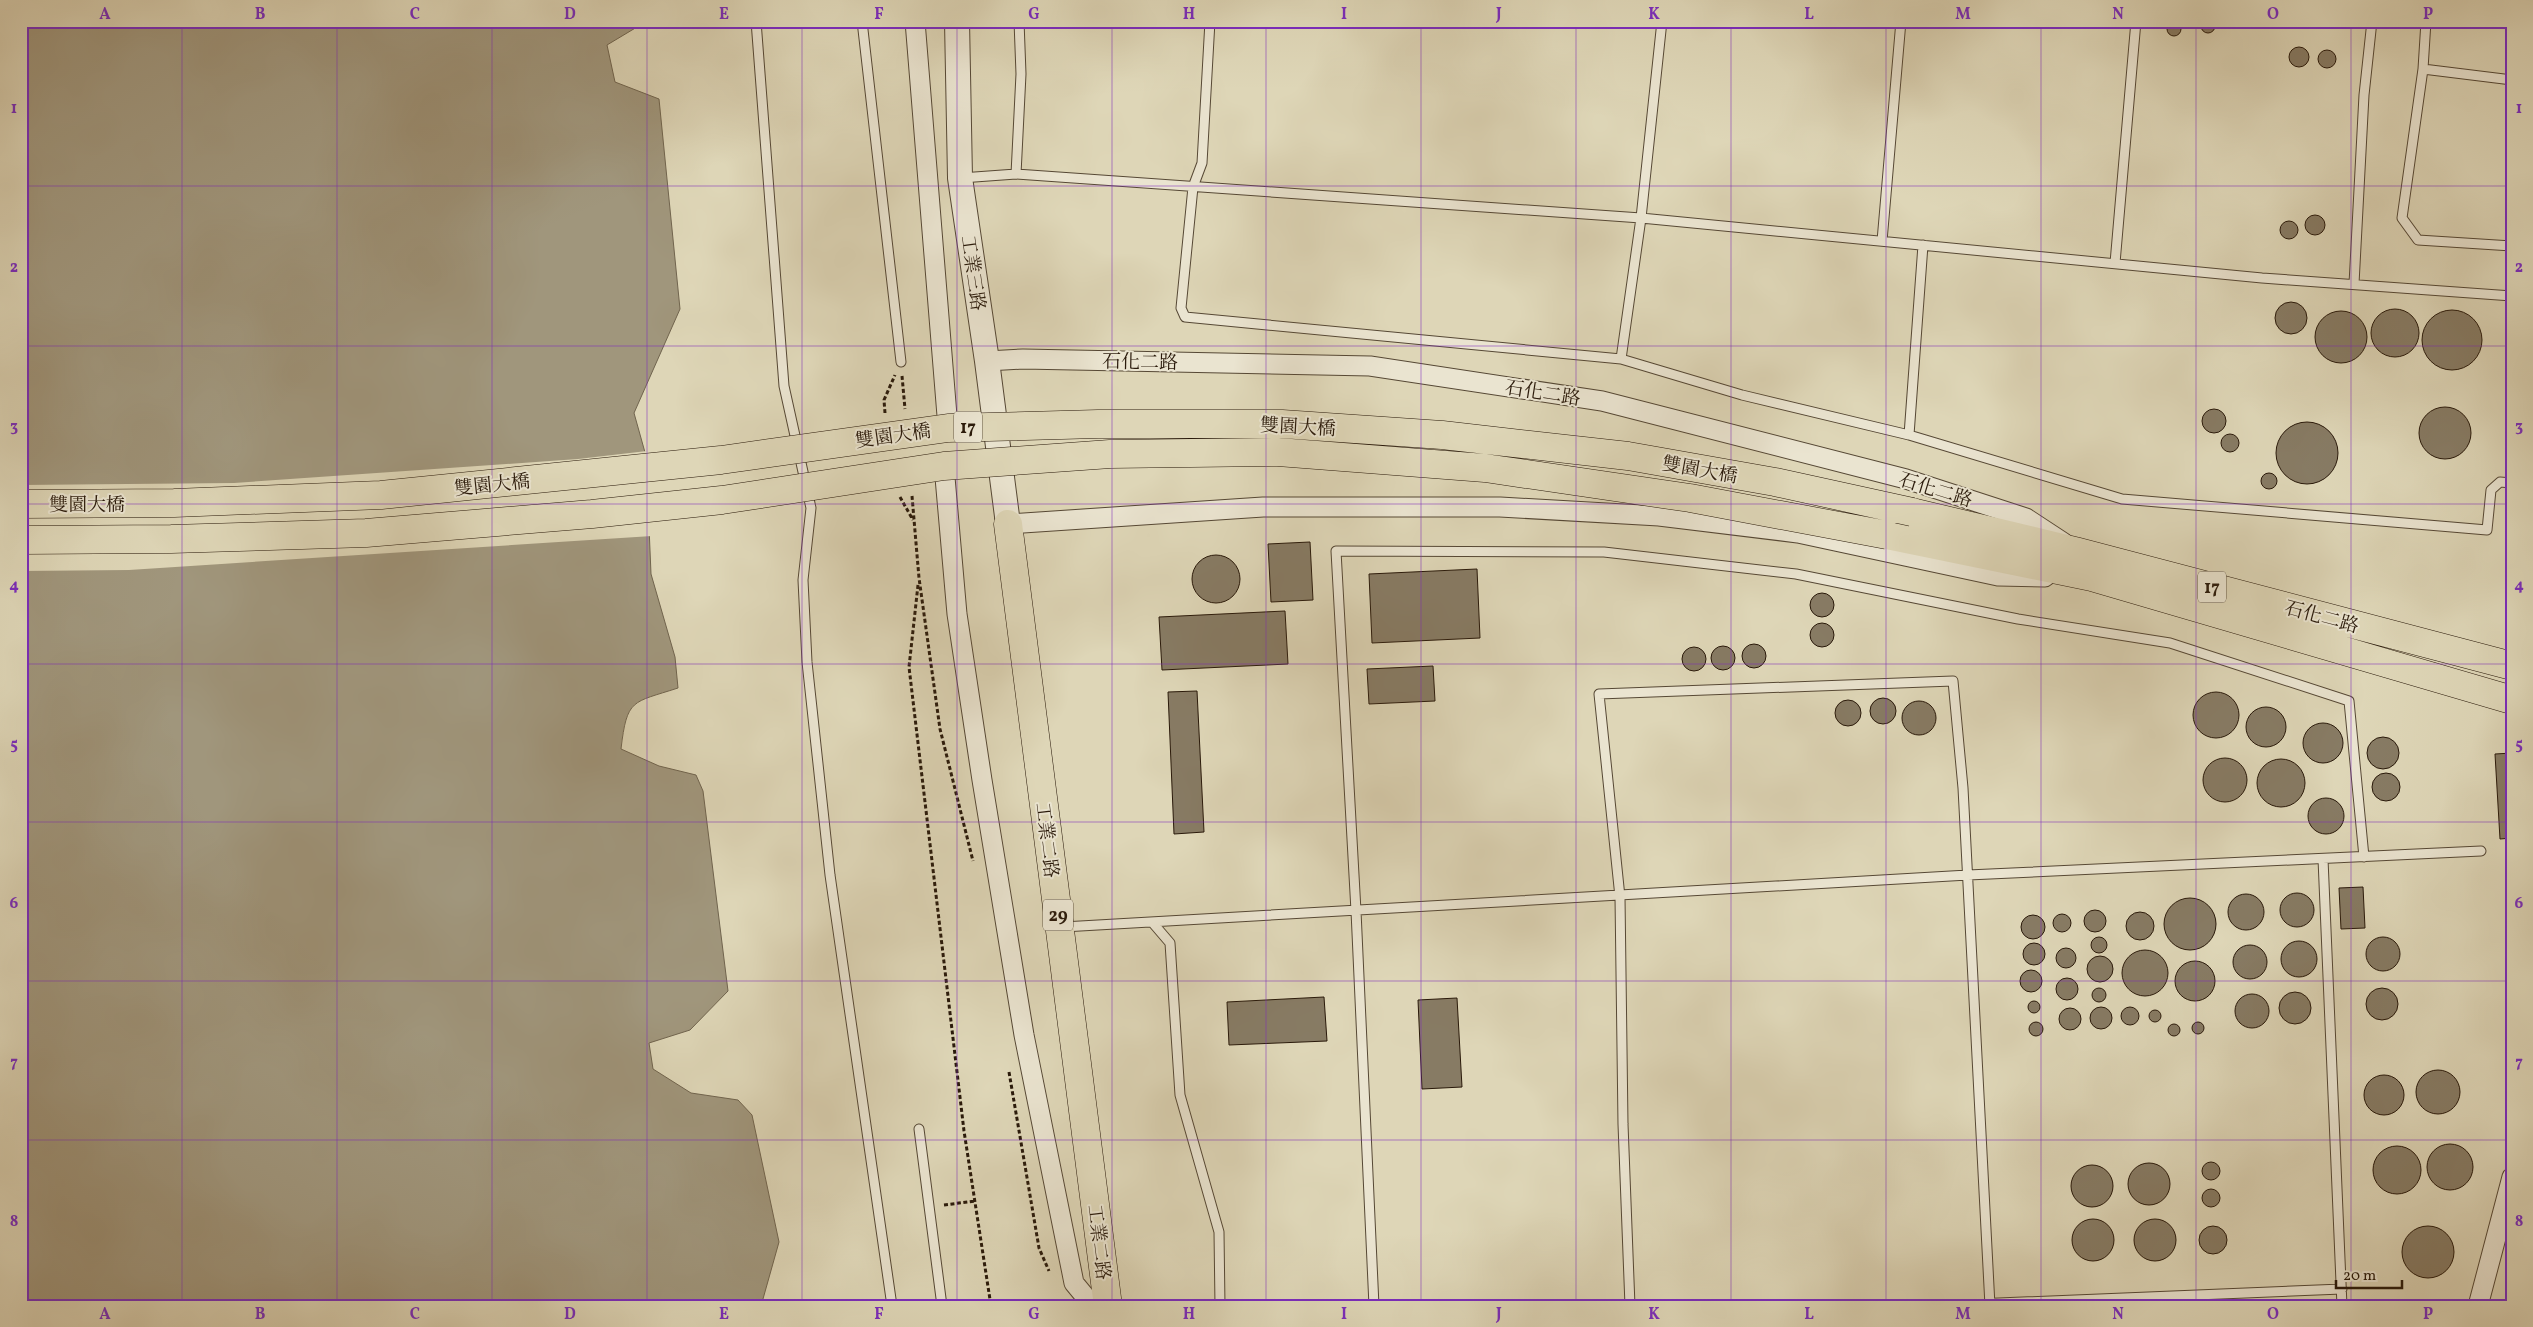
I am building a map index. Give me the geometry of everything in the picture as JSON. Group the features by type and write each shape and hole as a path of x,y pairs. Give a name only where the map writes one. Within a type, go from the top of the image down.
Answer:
{"main road":[{"name":"雙園大橋","path":"21,504 174,504 381,495 721,460 948,428 1098,424 1282,424 1442,435 1628,456 1775,482 1912,512"},
{"name":"雙園大橋","path":"21,540 172,540 366,533 592,514 722,500 944,466 1110,454 1278,452 1486,468 1690,498 1887,535"},
{"name":"石化二路","path":"1912,512 2075,551 2512,666"},
{"name":"工業二路","path":"1008,524 1108,1306"},
{"name":"石化二路","path":"1887,535 2092,577 2512,700"}],"street":[{"path":"915,21 948,428"},
{"name":"工業三路","path":"957,21 960,178 988,361 1008,524"},
{"name":"石化二路","path":"988,361 1023,358 1370,366 1602,401 1906,479 2026,518 2075,551"},
{"path":"944,466 957,614 1024,1036 1074,1283 1093,1306"},
{"name":"石化二路","path":"1008,524 1263,508 1500,507 1658,516 1798,533 1998,576 2092,577"},
{"path":"2478,1306 2512,1177"}],"lane":[{"path":"756,21 784,386 811,508 803,580 807,662 830,875 870,1139 892,1306"},
{"path":"862,21 901,362"},
{"path":"1016,174 1021,74 1019,21"},
{"path":"1210,21 1202,163 1193,187 1181,308 1184,317 1621,359 1742,396 1909,435 2122,499 2486,530 2491,490 2500,482 2512,483"},
{"path":"1621,359 1642,218 1662,21"},
{"path":"1882,241 1901,21"},
{"path":"2115,263 2136,21"},
{"path":"2354,284 2364,95 2372,21"},
{"path":"2426,21 2423,69 2402,218 2418,240 2512,246"},
{"path":"2423,69 2512,80"},
{"path":"960,178 1016,174 1642,218 2115,263 2512,296"},
{"path":"1909,435 1923,245"},
{"path":"1374,1306 1356,911 1336,551 1604,552 1623,554 1796,574 2018,619 2170,643 2349,701 2364,857"},
{"path":"1630,1306 1623,1124 1620,897 1599,694 1953,681 1964,788 1990,1304"},
{"path":"1059,927 1620,897 1968,875 2481,851"},
{"path":"2323,859 2342,1306"},
{"path":"1152,922 1170,943 1180,1095 1219,1232 1220,1306"},
{"path":"919,1129 942,1306"},
{"path":"1927,1306 2342,1288"}],"path":[{"path":"901,362 908,433"},
{"path":"913,520 940,729 973,864"},
{"path":"919,578 909,667 942,955 991,1306"},
{"path":"1008,1067 1039,1248 1052,1278"},
{"path":"929,1208 976,1201"}],"shaded area":[{"path":"21,21 647,21 607,45 615,82 659,99 680,309 634,413 646,456 651,574 675,657 678,688 641,700 635,705 626,720 621,749 659,766 696,775 703,791 728,991 690,1030 649,1043 653,1069 691,1093 738,1100 752,1115 779,1242 761,1306 21,1306"}],"pier":[{"path":"647,451 652,536 129,570 21,571 21,485 234,483 578,459"}],"building":[{"path":"2208,19 2213,21 2215,26 2213,31 2208,33 2203,31 2201,26 2203,21"},
{"path":"2174,22 2179,24 2181,29 2179,34 2174,36 2169,34 2167,29 2169,24"},
{"path":"2299,47 2306,50 2309,57 2306,64 2299,67 2292,64 2289,57 2292,50"},
{"path":"2327,50 2333,53 2336,59 2333,65 2327,68 2321,65 2318,59 2321,53"},
{"path":"2315,215 2322,218 2325,225 2322,232 2315,235 2308,232 2305,225 2308,218"},
{"path":"2285,221 2293,221 2298,226 2296,237 2285,239 2280,234 2280,226"},
{"path":"2291,302 2297,303 2302,307 2306,312 2306,324 2302,329 2297,333 2291,334 2285,333 2280,329 2276,324 2275,318 2276,312 2280,307 2285,303"},
{"path":"2395,309 2404,311 2412,316 2417,324 2419,333 2417,342 2412,350 2404,355 2395,357 2386,355 2378,350 2373,342 2371,333 2373,324 2378,316 2386,311"},
{"path":"2452,310 2469,315 2477,323 2482,340 2477,357 2469,365 2452,370 2435,365 2427,357 2422,340 2427,323 2435,315"},
{"path":"2336,311 2346,311 2360,318 2367,332 2367,342 2360,356 2346,363 2336,363 2326,359 2319,352 2315,342 2315,332 2319,322 2326,315"},
{"path":"2445,407 2459,411 2467,419 2471,433 2467,447 2459,455 2445,459 2431,455 2423,447 2419,433 2423,419 2431,411"},
{"path":"2214,409 2222,413 2226,421 2222,429 2214,433 2206,429 2202,421 2206,413"},
{"path":"2301,422 2313,422 2329,431 2336,441 2338,453 2336,465 2329,475 2313,484 2301,484 2290,479 2281,470 2276,459 2276,447 2281,436 2290,427"},
{"path":"2226,434 2234,434 2239,439 2237,450 2226,452 2221,447 2221,439"},
{"path":"2266,473 2272,473 2277,478 2275,487 2266,489 2261,484 2261,478"},
{"path":"1310,542 1313,600 1271,602 1268,544"},
{"path":"1216,555 1225,557 1233,562 1238,570 1240,579 1238,588 1233,596 1225,601 1216,603 1207,601 1199,596 1194,588 1192,579 1194,570 1199,562 1207,557"},
{"path":"1477,569 1480,638 1372,643 1369,574"},
{"path":"1822,593 1830,597 1834,605 1830,613 1822,617 1814,613 1810,605 1814,597"},
{"path":"1285,611 1288,664 1162,670 1159,617"},
{"path":"1822,623 1830,627 1834,635 1830,643 1822,647 1814,643 1810,635 1814,627"},
{"path":"1754,644 1763,647 1766,656 1763,665 1754,668 1745,665 1742,656 1745,647"},
{"path":"1723,646 1732,649 1735,658 1732,667 1723,670 1714,667 1711,658 1714,649"},
{"path":"1694,647 1703,650 1706,659 1703,668 1694,671 1685,668 1682,659 1685,650"},
{"path":"1433,666 1435,701 1369,704 1367,669"},
{"path":"1197,691 1204,832 1174,834 1168,692"},
{"path":"2216,692 2229,696 2235,702 2239,715 2235,728 2229,734 2216,738 2203,734 2197,728 2193,715 2197,702 2203,696"},
{"path":"1883,698 1892,702 1896,711 1892,720 1883,724 1874,720 1870,711 1874,702"},
{"path":"1848,700 1857,704 1861,713 1857,722 1848,726 1839,722 1835,713 1839,704"},
{"path":"1919,701 1931,706 1936,718 1931,730 1919,735 1907,730 1902,718 1907,706"},
{"path":"2262,707 2270,707 2277,710 2283,716 2286,727 2283,738 2277,744 2270,747 2262,747 2255,744 2249,738 2246,731 2246,723 2249,716 2255,710"},
{"path":"2327,723 2334,726 2340,732 2343,743 2342,751 2334,760 2327,763 2319,763 2312,760 2304,751 2303,739 2306,732 2315,724"},
{"path":"2383,737 2389,738 2394,742 2398,747 2398,759 2394,764 2389,768 2383,769 2377,768 2372,764 2368,759 2367,753 2368,747 2372,742 2377,738"},
{"path":"2512,753 2512,838 2500,839 2495,754"},
{"path":"2225,758 2237,762 2243,768 2247,780 2243,792 2237,798 2225,802 2213,798 2207,792 2203,780 2207,768 2213,762"},
{"path":"2276,759 2286,759 2298,766 2305,778 2305,788 2298,800 2286,807 2276,807 2268,803 2261,796 2257,788 2257,778 2261,770 2268,763"},
{"path":"2386,773 2396,777 2400,787 2396,797 2386,801 2376,797 2372,787 2376,777"},
{"path":"2326,798 2333,799 2339,803 2343,809 2343,823 2339,829 2333,833 2326,834 2319,833 2313,829 2309,823 2308,816 2309,809 2313,803 2319,799"},
{"path":"2363,887 2365,928 2341,929 2339,888"},
{"path":"2297,893 2304,894 2309,898 2313,903 2313,917 2309,922 2304,926 2297,927 2290,926 2285,922 2281,917 2280,910 2281,903 2285,898 2290,894"},
{"path":"2246,894 2258,900 2264,912 2258,924 2246,930 2234,924 2228,912 2234,900"},
{"path":"2185,898 2195,898 2205,902 2212,909 2216,924 2212,939 2205,946 2195,950 2185,950 2175,946 2168,939 2164,929 2164,919 2168,909 2175,902"},
{"path":"2095,910 2103,913 2106,921 2103,929 2095,932 2087,929 2084,921 2087,913"},
{"path":"2140,912 2150,916 2154,926 2150,936 2140,940 2130,936 2126,926 2130,916"},
{"path":"2062,914 2068,917 2071,923 2068,929 2062,932 2056,929 2053,923 2056,917"},
{"path":"2033,915 2041,919 2045,927 2041,935 2033,939 2025,935 2021,927 2025,919"},
{"path":"2096,937 2102,937 2107,942 2105,951 2096,953 2091,948 2091,942"},
{"path":"2383,937 2390,938 2395,942 2399,947 2399,961 2395,966 2390,970 2383,971 2376,970 2371,966 2367,961 2366,954 2367,947 2371,942 2376,938"},
{"path":"2299,941 2312,946 2317,959 2312,972 2299,977 2286,972 2281,959 2286,946"},
{"path":"2034,943 2042,946 2045,954 2042,962 2034,965 2026,962 2023,954 2026,946"},
{"path":"2250,945 2257,946 2262,950 2266,955 2266,969 2262,974 2257,978 2250,979 2243,978 2238,974 2234,969 2233,962 2234,955 2238,950 2243,946"},
{"path":"2066,948 2073,951 2076,958 2073,965 2066,968 2059,965 2056,958 2059,951"},
{"path":"2141,950 2149,950 2158,954 2164,960 2168,973 2164,986 2158,992 2149,996 2141,996 2132,992 2126,986 2122,977 2122,969 2126,960 2132,954"},
{"path":"2100,956 2109,960 2113,969 2109,978 2100,982 2091,978 2087,969 2091,960"},
{"path":"2199,961 2206,964 2212,970 2215,981 2214,989 2206,998 2199,1001 2191,1001 2184,998 2176,989 2175,977 2178,970 2187,962"},
{"path":"2031,970 2039,973 2042,981 2039,989 2031,992 2023,989 2020,981 2023,973"},
{"path":"2067,978 2075,981 2078,989 2075,997 2067,1000 2059,997 2056,989 2059,981"},
{"path":"2099,988 2104,990 2106,995 2104,1000 2099,1002 2094,1000 2092,995 2094,990"},
{"path":"2382,988 2388,989 2393,993 2397,998 2397,1010 2393,1015 2388,1019 2382,1020 2376,1019 2371,1015 2367,1010 2366,1004 2367,998 2371,993 2376,989"},
{"path":"2295,992 2301,993 2306,997 2310,1002 2310,1014 2306,1019 2301,1023 2295,1024 2289,1023 2284,1019 2280,1014 2279,1008 2280,1002 2284,997 2289,993"},
{"path":"2252,994 2264,999 2269,1011 2264,1023 2252,1028 2240,1023 2235,1011 2240,999"},
{"path":"1324,997 1327,1041 1229,1045 1227,1002"},
{"path":"1457,998 1462,1087 1422,1089 1418,1000"},
{"path":"2032,1001 2036,1001 2040,1007 2036,1013 2032,1013 2028,1009 2028,1005"},
{"path":"2101,1007 2109,1010 2112,1018 2109,1026 2101,1029 2093,1026 2090,1018 2093,1010"},
{"path":"2126,1007 2134,1007 2139,1012 2137,1023 2126,1025 2121,1020 2121,1012"},
{"path":"2066,1008 2074,1008 2081,1015 2081,1023 2074,1030 2066,1030 2059,1023 2059,1015"},
{"path":"2153,1010 2157,1010 2161,1016 2157,1022 2153,1022 2149,1018 2149,1014"},
{"path":"2033,1022 2039,1022 2043,1029 2039,1036 2033,1036 2029,1032 2029,1026"},
{"path":"2198,1022 2204,1028 2198,1034 2192,1028"},
{"path":"2172,1024 2176,1024 2180,1030 2176,1036 2172,1036 2168,1032 2168,1028"},
{"path":"2442,1070 2454,1076 2459,1083 2459,1101 2454,1108 2447,1113 2434,1114 2426,1111 2419,1104 2416,1088 2419,1080 2426,1073"},
{"path":"2388,1075 2395,1078 2401,1084 2404,1095 2403,1103 2395,1112 2388,1115 2380,1115 2373,1112 2365,1103 2364,1091 2367,1084 2376,1076"},
{"path":"2445,1144 2455,1144 2469,1154 2473,1167 2469,1180 2463,1186 2455,1190 2445,1190 2431,1180 2427,1172 2427,1162 2437,1148"},
{"path":"2392,1146 2402,1146 2411,1150 2417,1156 2420,1161 2420,1179 2411,1190 2402,1194 2392,1194 2383,1190 2377,1184 2373,1175 2373,1165 2377,1156 2383,1150"},
{"path":"2211,1162 2218,1164 2220,1171 2218,1178 2211,1180 2204,1178 2202,1171 2204,1164"},
{"path":"2153,1163 2161,1166 2167,1172 2170,1184 2167,1196 2161,1202 2145,1205 2137,1202 2131,1196 2128,1180 2131,1172 2137,1166"},
{"path":"2096,1165 2104,1168 2110,1174 2113,1186 2110,1198 2104,1204 2088,1207 2080,1204 2074,1198 2071,1182 2074,1174 2080,1168"},
{"path":"2211,1189 2219,1194 2220,1198 2215,1206 2211,1207 2203,1202 2202,1198 2207,1190"},
{"path":"2097,1219 2105,1222 2111,1228 2114,1240 2111,1252 2105,1258 2089,1261 2081,1258 2075,1252 2072,1236 2075,1228 2081,1222"},
{"path":"2159,1219 2167,1222 2173,1228 2176,1240 2173,1252 2167,1258 2151,1261 2143,1258 2137,1252 2134,1236 2137,1228 2143,1222"},
{"path":"2213,1226 2223,1230 2227,1240 2223,1250 2213,1254 2203,1250 2199,1240 2203,1230"},
{"path":"2423,1226 2433,1226 2442,1230 2450,1238 2454,1252 2450,1266 2442,1274 2433,1278 2423,1278 2414,1274 2406,1266 2402,1257 2402,1247 2406,1238 2414,1230"}]}
